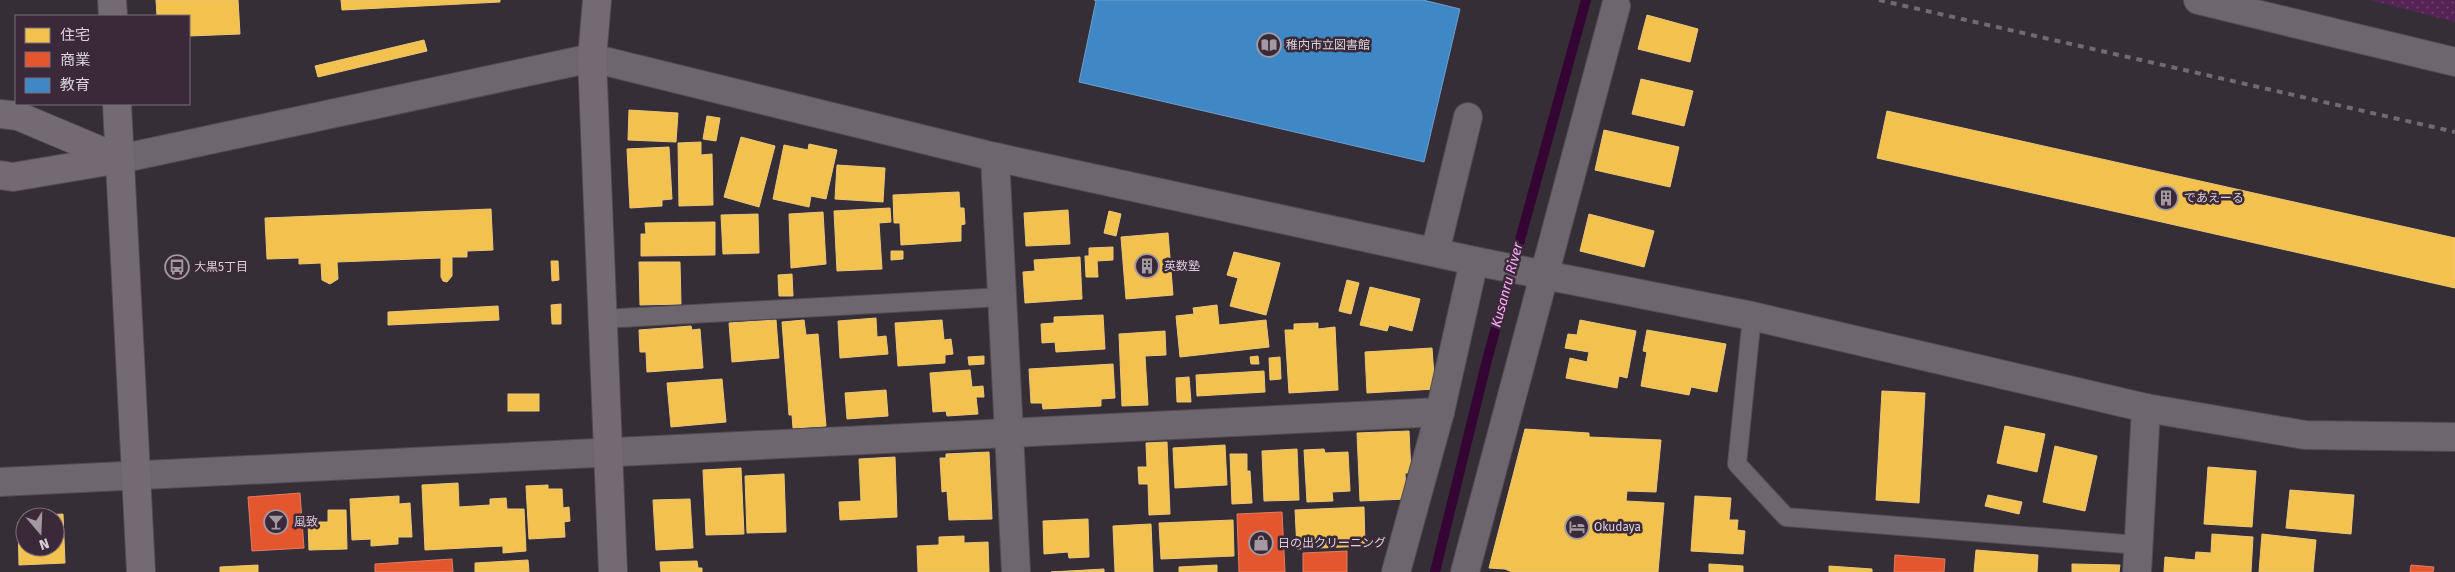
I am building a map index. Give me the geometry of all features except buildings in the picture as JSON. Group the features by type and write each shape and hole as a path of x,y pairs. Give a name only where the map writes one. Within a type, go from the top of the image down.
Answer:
{"street":[{"path":"112,0 112,15"},
{"path":"597,0 592,58 613,572"},
{"path":"2198,0 2455,62"},
{"path":"1465,572 1537,274 1616,6"},
{"path":"0,175 13,177 120,159 592,58 995,156 1537,274 1752,316 2146,408 2305,435 2455,437"},
{"path":"117,105 141,572"},
{"path":"0,114 18,116 120,159"},
{"path":"1435,252 1468,117"},
{"path":"995,156 1016,572"},
{"path":"1396,572 1440,412 1477,261"},
{"path":"2137,572 2146,408"},
{"path":"0,482 1440,412"}],"lane":[{"path":"602,319 1002,297"},
{"path":"1752,316 1738,464 1786,517 2138,545"}],"shaded area":[{"path":"2370,0 2455,0 2455,22"}],"waterway":[{"name":"Kusanru River","path":"1435,572 1487,360 1586,0"}],"railway":[{"path":"1879,0 2455,132"}],"place":[{"name":"稚内市立図書館","path":"1269,45"},
{"name":"であえーる","path":"2166,198"},
{"name":"英数塾","path":"1147,266"},
{"name":"大黒5丁目","path":"177,267"},
{"name":"風致","path":"276,522"},
{"name":"Okudaya","path":"1577,527"},
{"name":"日の出クリーニング","path":"1261,543"}]}
